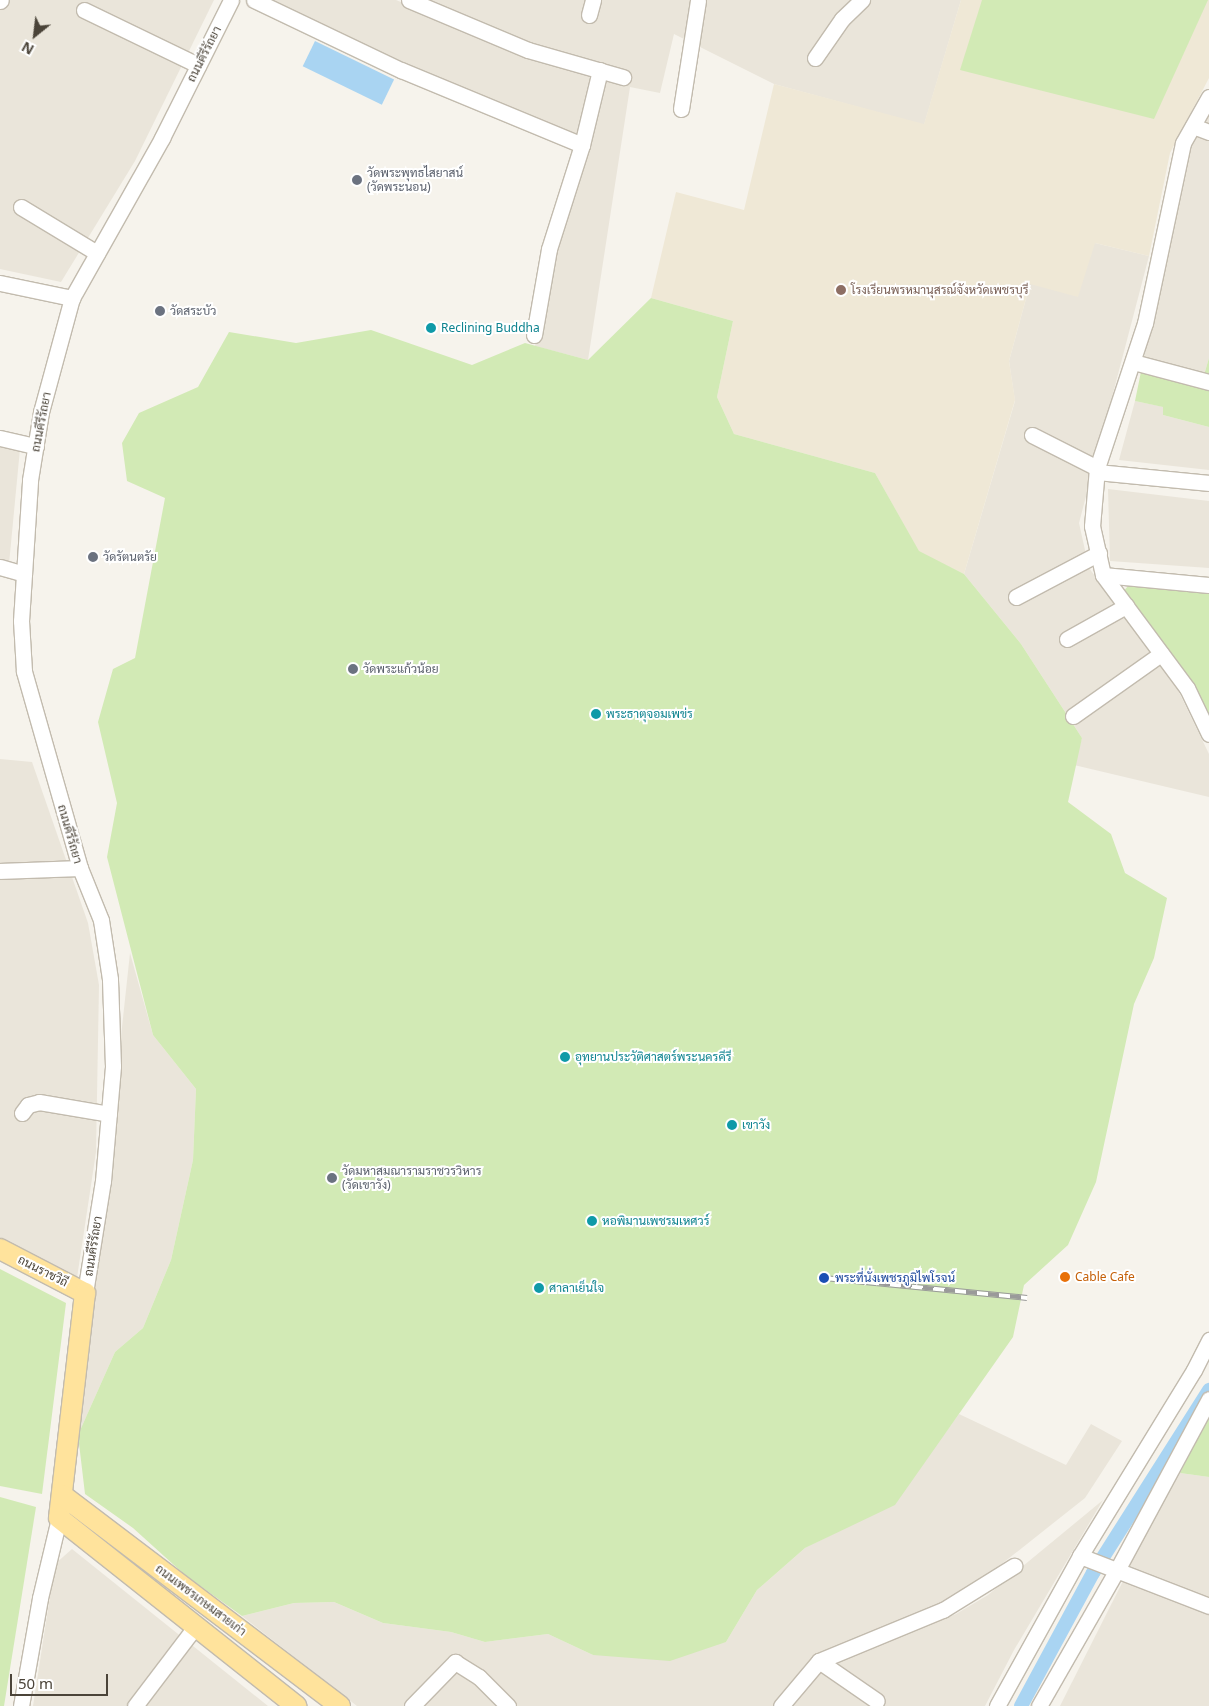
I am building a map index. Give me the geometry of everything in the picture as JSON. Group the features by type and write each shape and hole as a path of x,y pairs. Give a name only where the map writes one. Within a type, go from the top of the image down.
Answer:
{"main road":[{"name":"ถนนราชวิถี","path":"0,1249 86,1293"},
{"name":"ถนนคีรีรัถยา","path":"59,1518 86,1293"},
{"name":"ถนนเพชรเกษมสายเก่า","path":"62,1495 340,1706"},
{"name":"ถนนเพชรเกษมสายเก่า","path":"59,1518 296,1706"}],"street":[{"name":"ถนนคีรีรัถยา","path":"86,1293 103,1182 113,1066 110,979 101,920 80,868 24,671 21,621 36,446 41,412 72,298 231,0"},
{"path":"254,0 401,70 582,146"},
{"path":"409,0 528,50 623,77"},
{"path":"681,109 698,0"},
{"path":"815,58 842,19 862,0"},
{"path":"84,10 198,65"},
{"path":"534,335 549,249 582,146 600,70"},
{"path":"1209,97 1180,155 1145,323 1097,470 1092,526 1103,575 1186,688 1209,734"},
{"path":"1193,126 1209,132"},
{"path":"20,207 97,254"},
{"path":"0,283 72,298"},
{"path":"1133,362 1208,379"},
{"path":"1032,435 1097,470 1209,483"},
{"path":"0,438 36,446"},
{"path":"1016,597 1099,552"},
{"path":"0,567 24,574"},
{"path":"1103,575 1209,585"},
{"path":"1067,639 1126,606"},
{"path":"1073,716 1161,654"},
{"path":"0,871 80,868"},
{"path":"22,1113 28,1104 39,1102 109,1114"},
{"path":"997,1706 1194,1370 1209,1340"},
{"path":"1039,1706 1113,1569 1209,1399"},
{"name":"ถนนคีรีรัถยา","path":"21,1706 40,1598 59,1518"},
{"path":"1084,1557 1209,1606"},
{"path":"781,1706 819,1661 943,1610 1014,1566"},
{"path":"135,1706 195,1627"},
{"path":"819,1661 876,1701"},
{"path":"412,1706 455,1662 479,1677 508,1706"}],"shaded area":[{"path":"0,0 214,0 135,161 61,282 0,269"},
{"path":"265,0 396,0 525,54 595,74 579,140 406,67"},
{"path":"421,0 961,0 924,125 774,84 674,34 660,93 630,87 588,360 535,346 557,250 589,145 604,67 529,47"},
{"name":"โรงเรียนพรหมานุสรณ์จังหวัดเพชรบุรี","path":"961,0 1209,0 1209,78 1170,153 1149,256 1095,243 1078,297 1030,284 1009,361 1015,400 964,574 919,552 875,473 734,434 717,397 733,321 651,298 676,192 744,210 774,84 924,124"},
{"path":"1209,110 1209,358 1204,375 1144,357 1192,142"},
{"path":"1095,243 1149,256 1079,523 1089,568 1176,686 1209,754 1209,797 1074,765 1082,738 1021,644 964,574 1015,401 1009,361 1030,284"},
{"path":"1135,401 1164,407 1163,415 1209,427 1209,470 1119,460"},
{"path":"0,444 20,449 9,564 0,561"},
{"path":"1108,489 1209,501 1209,568 1110,561"},
{"path":"0,759 32,762 88,923 99,985 96,1152 77,1278 0,1239"},
{"path":"130,953 153,1035 196,1089 193,1160 171,1260 143,1328 115,1352 78,1435"},
{"path":"959,1414 1066,1465 1091,1424 1122,1441 1085,1498 965,1593 813,1657 773,1706 357,1706 242,1616 294,1603 334,1602 383,1623 451,1632 485,1642 548,1634 593,1655 726,1642 757,1590 805,1548 841,1530 945,1433"},
{"path":"1180,1473 1209,1477 1209,1600 1123,1567"},
{"path":"1103,1500 1014,1650 985,1706 791,1706 825,1665 956,1614 988,1595"},
{"path":"72,1549 268,1706 33,1706 55,1564"},
{"path":"1124,1579 1209,1611 1209,1706 1060,1706"}],"green space":[{"path":"982,0 1208,0 1154,119 960,70"},
{"path":"651,298 733,321 717,397 734,434 875,473 919,551 964,574 1021,644 1082,738 1068,802 1111,834 1125,873 1167,898 1154,958 1134,1004 1096,1182 1068,1245 1024,1285 1013,1337 895,1505 805,1548 757,1590 726,1642 670,1661 593,1655 548,1634 485,1642 451,1632 383,1623 334,1602 294,1603 242,1616 185,1575 133,1528 85,1494 78,1435 115,1352 143,1328 171,1260 193,1160 196,1089 153,1035 107,857 117,803 98,722 113,669 135,658 165,498 127,481 122,443 139,413 198,387 229,332 296,343 371,330 472,365 525,343 588,360"},
{"path":"1144,357 1204,375 1209,358 1209,427 1163,415 1163,407 1135,401"},
{"path":"1128,586 1209,593 1209,720 1122,593"},
{"path":"0,1269 66,1303 42,1494 0,1486"},
{"path":"1209,1416 1209,1477 1180,1473"},
{"path":"0,1497 36,1507 4,1706 0,1706"}],"water":[{"path":"315,41 394,80 382,105 303,66"}],"waterway":[{"path":"1021,1706 1093,1573 1209,1390"}],"railway":[{"path":"824,1278 1027,1298"}],"place":[{"name":"วัดพระพุทธไสยาสน์ (วัดพระนอน)","path":"357,180"},
{"name":"โรงเรียนพรหมานุสรณ์จังหวัดเพชรบุรี","path":"841,290"},
{"name":"วัดสระบัว","path":"160,311"},
{"name":"Reclining Buddha","path":"431,328"},
{"name":"วัดรัตนตรัย","path":"93,557"},
{"name":"วัดพระแก้วน้อย","path":"353,669"},
{"name":"พระธาตุจอมเพข่ร","path":"596,714"},
{"name":"อุทยานประวัติศาสตร์พระนครคีรี","path":"565,1057"},
{"name":"เขาวัง","path":"732,1125"},
{"name":"วัดมหาสมณารามราชวรวิหาร (วัดเขาวัง)","path":"332,1178"},
{"name":"หอพิมานเพชรมเหศวร์","path":"592,1221"},
{"name":"Cable Cafe","path":"1065,1277"},
{"name":"พระที่นั่งเพชรภูมิไพโรจน์","path":"824,1278"},
{"name":"ศาลาเย็นใจ","path":"539,1288"}]}
